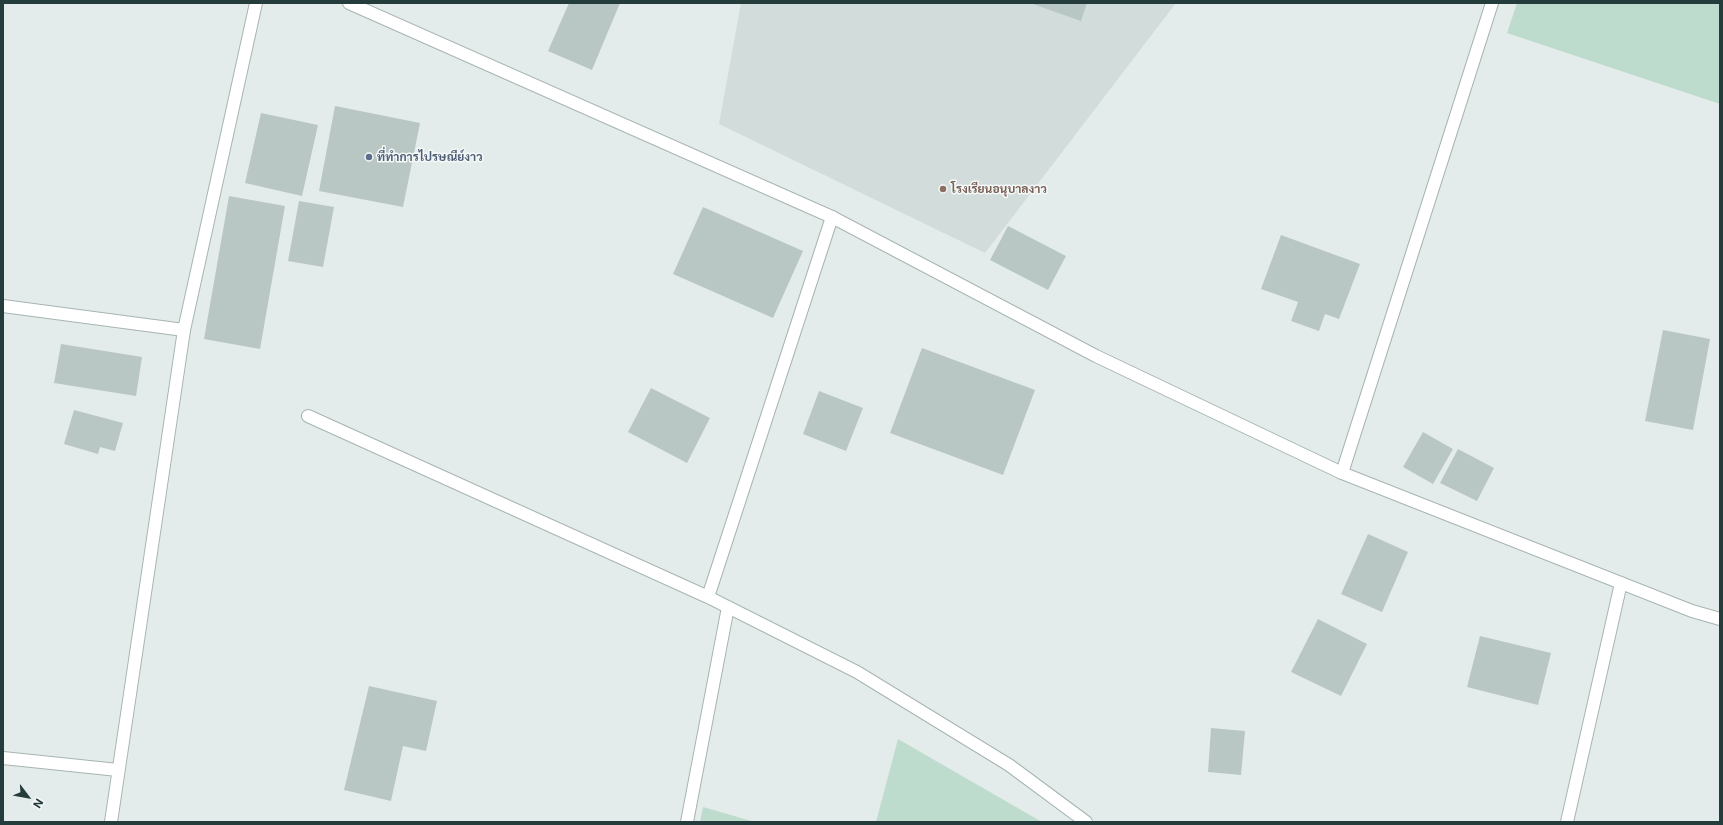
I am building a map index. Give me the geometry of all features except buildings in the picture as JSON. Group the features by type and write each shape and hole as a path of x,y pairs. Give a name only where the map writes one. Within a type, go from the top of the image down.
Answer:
{"street":[{"path":"111,822 184,330 256,3"},
{"path":"349,3 832,217 1096,356 1342,473 1692,611 1720,619"},
{"path":"1342,473 1492,3"},
{"path":"708,597 832,217"},
{"path":"3,306 184,330"},
{"path":"308,416 708,597 857,672 1008,764 1086,822"},
{"path":"1567,822 1621,583"},
{"path":"687,822 728,607"},
{"path":"3,758 118,770"}],"shaded area":[{"name":"โรงเรียนอนุบาลงาว","path":"741,3 1176,3 985,253 719,124"}],"green space":[{"path":"1517,3 1720,3 1720,104 1507,33"},
{"path":"898,739 1042,822 876,822"},
{"path":"703,807 755,822 700,822"}],"place":[{"name":"ที่ทำการไปรษณีย์งาว","path":"369,157"},
{"name":"โรงเรียนอนุบาลงาว","path":"943,189"}]}
